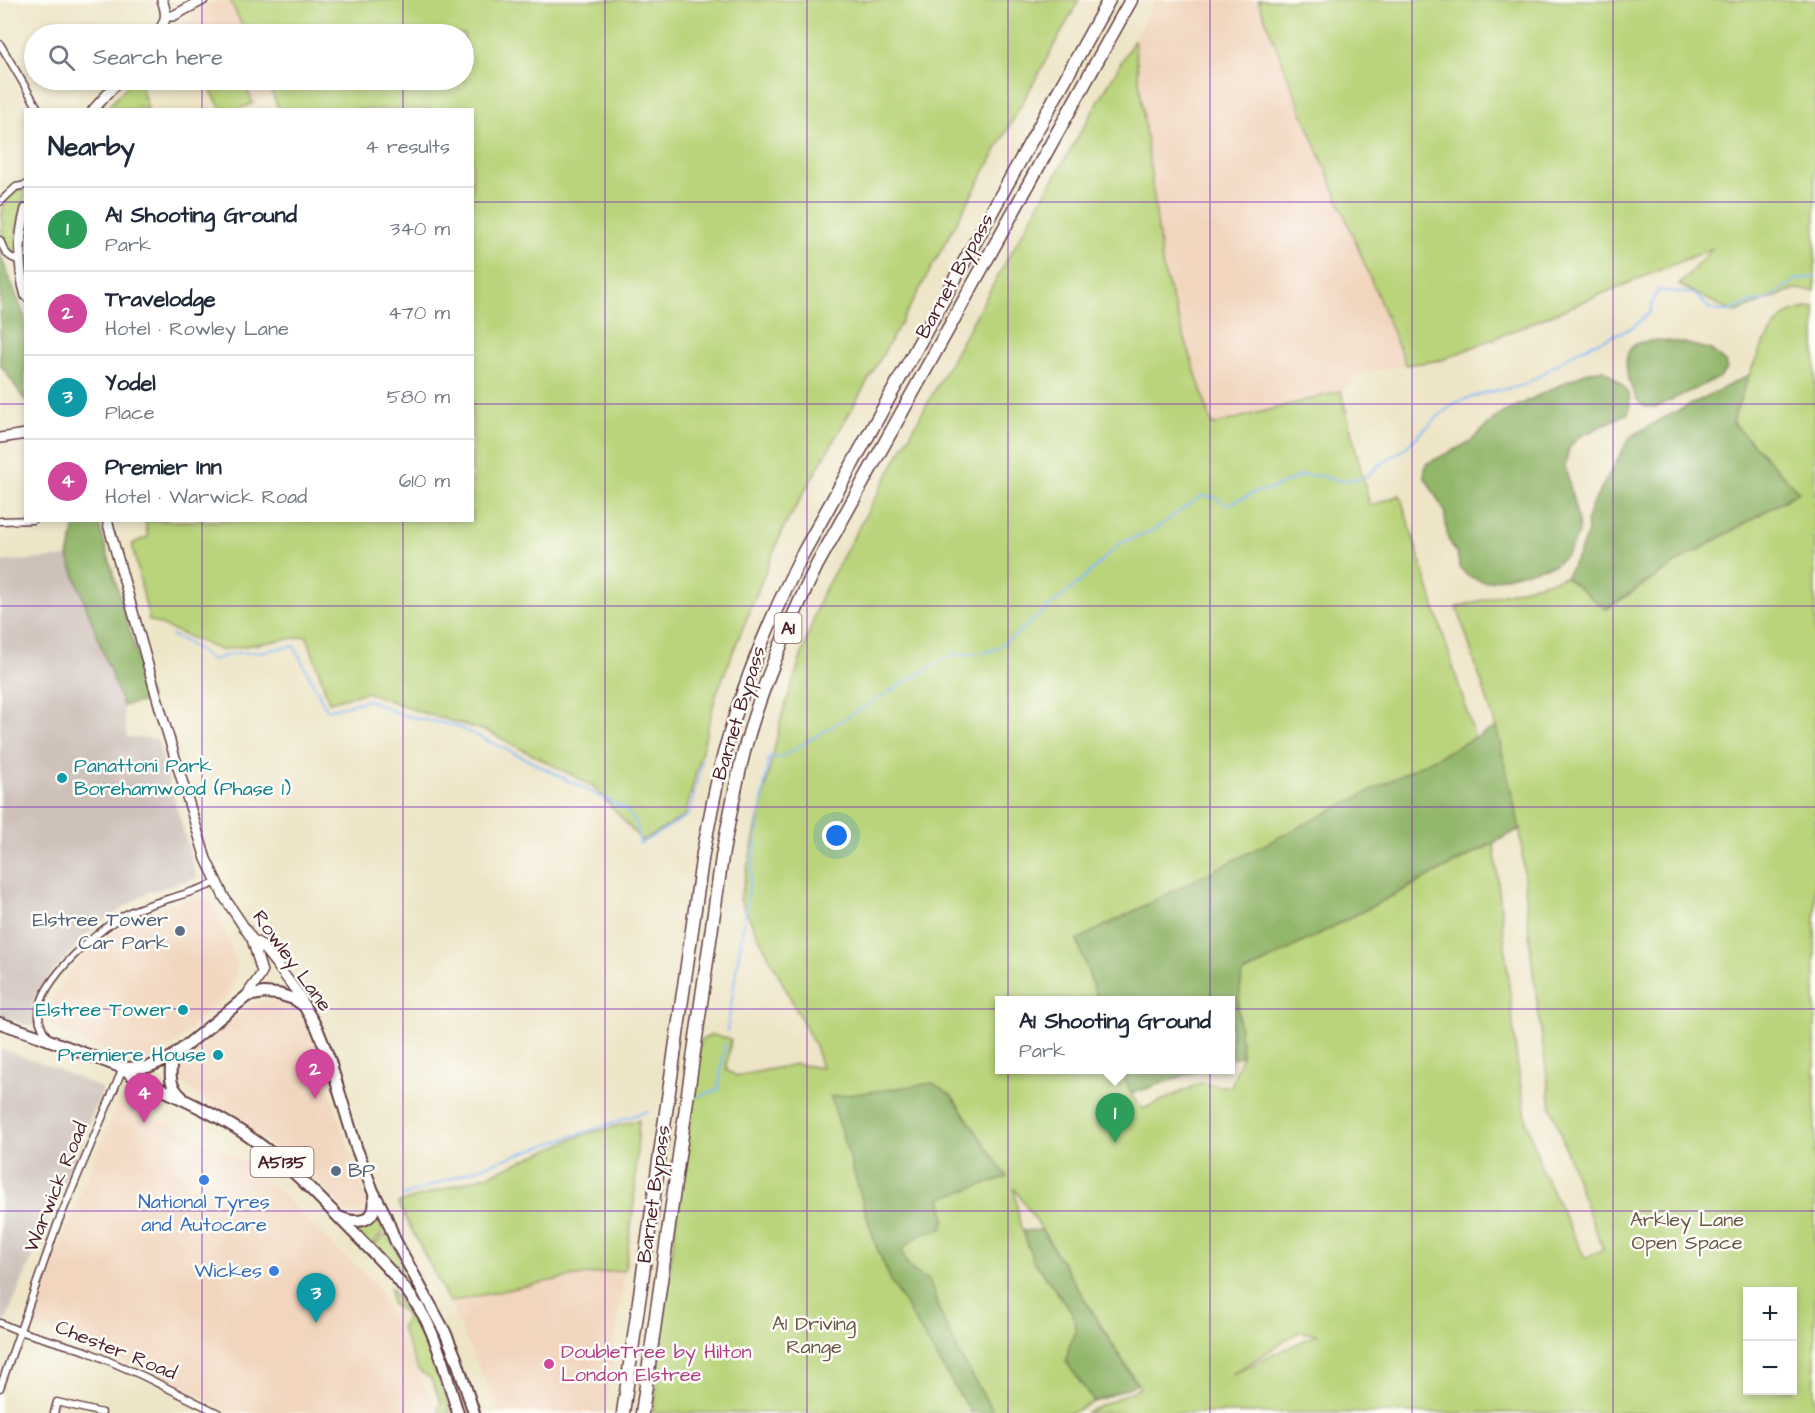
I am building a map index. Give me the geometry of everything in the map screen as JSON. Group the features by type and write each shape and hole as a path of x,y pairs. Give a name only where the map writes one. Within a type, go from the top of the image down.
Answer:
{"highway":[{"name":"Barnet Bypass","path":"623,1413 703,853 728,737 746,681 767,628 814,532 1109,0"},
{"name":"Barnet Bypass","path":"642,1413 722,856 732,801 764,688 784,635 817,565 1131,0"}],"main road":[{"path":"246,996 264,993 278,994 294,999 304,1006"},
{"name":"A5135","path":"123,1068 148,1067 171,1058 246,996"},
{"name":"Rowley Lane","path":"304,1006 317,1028 329,1058 372,1191 456,1358 474,1413"},
{"name":"A5135","path":"0,1023 123,1068 134,1076 241,1131 266,1148 303,1182 401,1283 423,1316 435,1341 458,1413"},
{"name":"A5135","path":"171,1058 171,1084 189,1103"},
{"path":"337,1216 354,1221 363,1221 370,1217 375,1204 372,1191"}],"street":[{"path":"162,0 167,16 163,24"},
{"path":"167,16 173,16 203,0"},
{"path":"0,44 24,85"},
{"path":"27,90 38,108"},
{"path":"95,108 111,90"},
{"path":"0,202 16,187 24,185"},
{"path":"24,217 21,228 20,261 24,284"},
{"path":"0,240 9,258 20,261"},
{"path":"0,438 24,434"},
{"path":"0,521 24,520"},
{"name":"Rowley Lane","path":"108,522 206,859 224,897 252,939 260,944 300,996 304,1006"},
{"path":"46,1038 40,1024 40,1005 74,954 94,936 124,916 217,882"},
{"path":"246,996 259,980 262,972 252,939"},
{"name":"Warwick Road","path":"0,1388 57,1225 123,1068"},
{"name":"Chester Road","path":"0,1323 86,1351 218,1413"},
{"path":"54,1413 57,1402 102,1413"}],"shaded area":[{"path":"217,0 230,0 241,24 186,24 197,10"},
{"path":"1156,0 1258,0 1406,365 1363,372 1341,391 1212,425 1163,269 1134,40"},
{"path":"211,90 271,90 273,94 241,108 220,108"},
{"path":"68,557 123,706 127,737 157,739 197,878 148,892 93,928 52,972 32,1003 34,1020 38,1028 0,1016 0,562"},
{"path":"194,896 206,899 214,905 238,966 230,994 198,1020 187,1034 157,1057 146,1061 134,1061 52,1027 47,1016 50,1003 82,957 125,924 146,913"},
{"path":"263,1001 278,1001 293,1007 309,1025 367,1200 364,1208 359,1211 348,1212 318,1180 188,1088 181,1080 181,1067 188,1057 248,1006"},
{"path":"0,1049 45,1064 103,1089 8,1315 0,1341"},
{"path":"119,1099 239,1158 250,1167 252,1173 268,1185 274,1186 333,1246 374,1281 436,1413 228,1413 204,1397 83,1342 34,1324 32,1316"},
{"path":"625,1270 605,1413 500,1413 449,1302 575,1276"}],"green space":[{"path":"230,0 1079,0 916,296 782,531 717,692 685,816 642,841 593,786 489,732 420,712 367,692 329,702 307,636 220,650 149,620 132,544 148,537 145,522 474,522 474,108 279,108 270,90 474,90 474,24 241,24"},
{"path":"1258,0 1815,0 1815,291 1795,289 1734,313 1679,285 1713,248 1442,360 1406,365"},
{"path":"1134,40 1163,269 1212,425 1341,391 1370,506 1400,495 1475,738 1077,940 1097,996 995,996 995,1074 1124,1074 1131,1094 1143,1109 1201,1083 1231,1087 1242,1055 1238,1008 1242,974 1494,843 1517,1062 1527,1123 1543,1173 1585,1258 1603,1249 1551,1106 1531,955 1520,829 1496,727 1457,607 1565,577 1607,609 1681,560 1799,492 1732,422 1755,361 1772,331 1792,312 1815,307 1815,1413 1085,1413 1140,1388 1014,1188 1020,1224 1033,1260 1073,1313 1076,1332 1066,1361 1094,1402 1071,1413 994,1413 960,1356 940,1312 929,1280 911,1268 903,1255 902,1249 920,1235 942,1229 945,1219 941,1199 831,1097 876,1246 892,1283 972,1413 653,1413 701,1040 712,1035 731,1039 727,1071 737,1076 796,1064 822,1068 815,1046 740,900 782,715 821,596 1005,263","holes":["1299,1332 1317,1334 1231,1375"]},
{"path":"124,90 142,90 148,108 107,108"},
{"path":"211,90 247,90 253,103 241,108 220,108"},
{"path":"24,190 24,200 17,228 16,252 12,254 3,237 2,215 6,202 15,192"},
{"path":"0,254 24,315 24,399 0,364"},
{"path":"1658,340 1684,343 1711,350 1725,362 1727,369 1720,377 1656,407 1644,406 1634,394 1628,378 1628,354 1636,344"},
{"path":"1603,369 1624,387 1630,399 1630,405 1628,413 1579,437 1569,448 1565,466 1579,533 1567,554 1554,565 1485,582 1468,576 1460,568 1457,554 1448,539 1444,510 1424,476 1426,464 1470,442 1498,415 1585,373"},
{"path":"1749,375 1732,422 1799,492 1681,560 1606,609 1565,577 1578,556 1588,532 1587,520 1591,507 1630,437"},
{"path":"76,522 98,522 150,700 123,706 68,557"},
{"path":"1496,727 1520,829 1242,974 1238,1008 1242,1055 1235,1058 1235,996 1097,996 1077,940"},
{"path":"1124,1074 1188,1074 1131,1094"},
{"path":"933,1083 952,1096 1007,1177 941,1198 945,1219 942,1229 920,1235 902,1249 903,1255 911,1268 929,1280 940,1312 960,1356 994,1413 972,1413 892,1283 876,1246 831,1097"},
{"path":"639,1120 634,1203 625,1270 575,1276 449,1302 398,1203 489,1175 582,1135"},
{"path":"376,1216 384,1232 370,1245 353,1228 369,1223"},
{"path":"1042,1230 1137,1384 1094,1402 1066,1361 1076,1332 1073,1313 1033,1260 1023,1231"},
{"path":"388,1235 442,1336 437,1337 371,1247"},
{"path":"390,1287 425,1341 451,1413 440,1413 438,1410 441,1403 431,1379 418,1370 401,1328 406,1319 402,1310 392,1305"}],"waterway":[{"path":"727,1031 769,757 780,758 942,660 953,655 983,653 996,649 1080,582 1120,543 1154,530 1201,496 1214,497 1227,505 1303,475 1321,476 1340,481 1365,478 1378,466 1404,449 1455,403 1484,393 1525,385 1579,350 1633,327 1650,312 1658,290 1695,294 1709,308 1717,311 1730,311 1753,302 1765,301 1796,280 1815,277"},
{"path":"171,635 186,642 212,660 236,653 294,646 327,710 369,700 402,715 456,726 627,810 636,823 640,844 689,815 702,761"},
{"path":"699,1096 718,1090 725,1044"},
{"path":"403,1196 501,1160 648,1111"}],"place":[{"name":"Panattoni Park Borehamwood (Phase 1)","path":"62,778"},
{"name":"Elstree Tower Car Park","path":"180,931"},
{"name":"Elstree Tower","path":"183,1010"},
{"name":"Premiere House","path":"218,1055"},
{"name":"Travelodge","path":"315,1099"},
{"name":"Premier Inn","path":"144,1123"},
{"name":"A1 Shooting Ground","path":"1115,1143"},
{"name":"BP","path":"336,1171"},
{"name":"National Tyres and Autocare","path":"204,1180"},
{"name":"Wickes","path":"274,1271"},
{"name":"Yodel","path":"316,1323"},
{"name":"DoubleTree by Hilton London Elstree","path":"549,1364"}],"park label":[{"name":"Arkley Lane Open Space","path":"1687,1232"},
{"name":"A1 Driving Range","path":"814,1336"}]}
